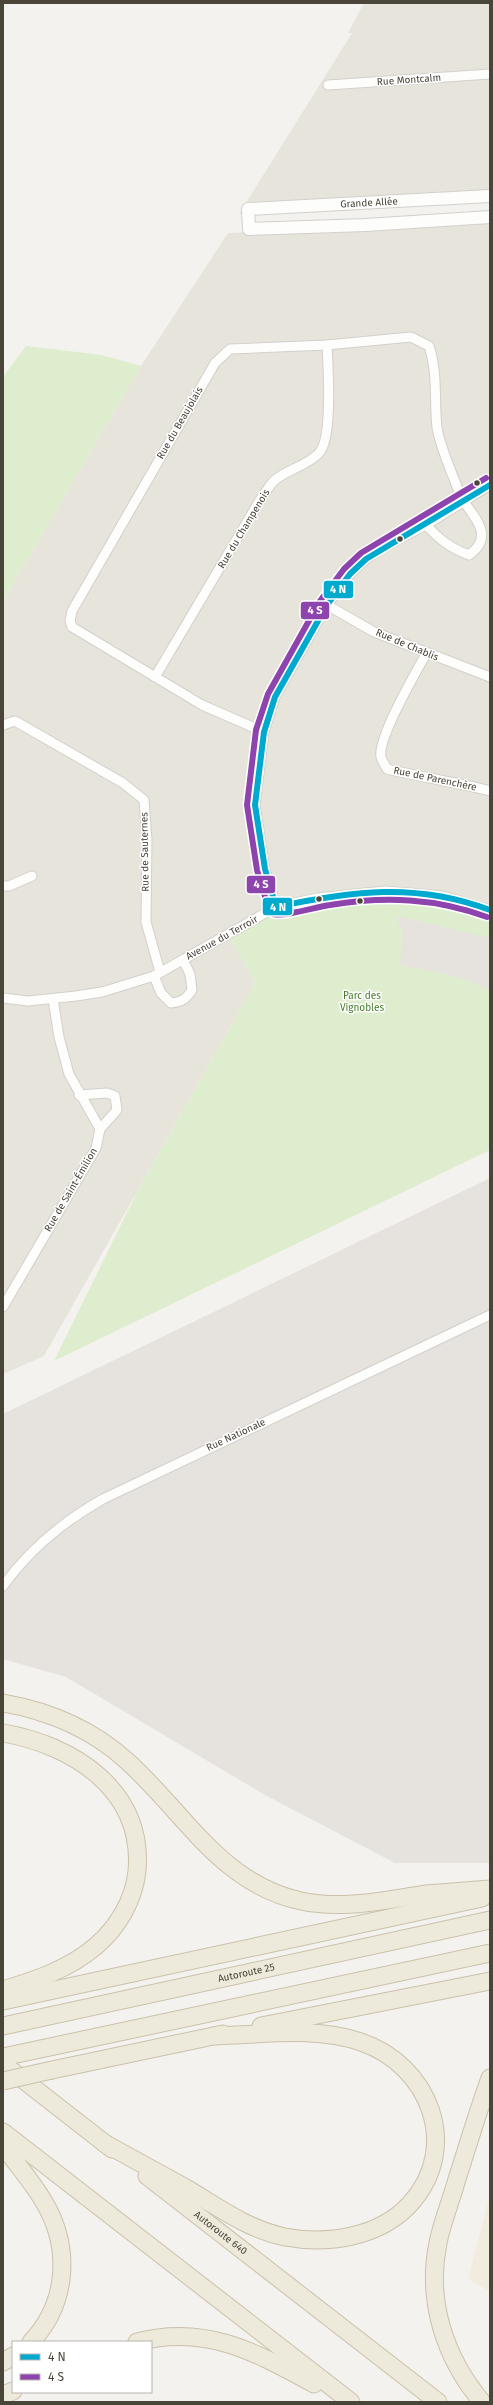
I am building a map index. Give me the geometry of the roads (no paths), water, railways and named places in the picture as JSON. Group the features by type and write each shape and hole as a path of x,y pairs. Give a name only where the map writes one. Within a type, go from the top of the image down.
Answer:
{"highway":[{"path":"3,1702 36,1710 60,1719 109,1746 135,1768 222,1862 246,1879 274,1893 305,1902 340,1905 490,1889"},
{"path":"3,1733 25,1737 63,1752 84,1764 105,1781 120,1799 130,1818 136,1840 138,1863 135,1885 129,1903 118,1922 103,1939 67,1966 43,1977 3,1990"},
{"path":"3,2002 490,1897"},
{"name":"Autoroute 25","path":"3,2026 490,1920"},
{"path":"3,2057 490,1953"},
{"path":"326,2014 434,1989 490,1972"},
{"path":"3,2081 213,2036 490,1982"},
{"path":"104,2143 237,2220 265,2232 285,2237 328,2239 361,2234 389,2221 411,2203 428,2175 434,2157 435,2138 428,2101 418,2083 404,2066 370,2045 337,2036 314,2033 213,2036"},
{"name":"Autoroute 640","path":"3,2064 438,2402"},
{"path":"482,2402 461,2374 446,2342 437,2307 435,2270 440,2232 490,2078"},
{"path":"3,2132 350,2402"},
{"path":"3,2145 44,2202 53,2220 61,2246 62,2273 56,2300 43,2326 31,2341"},
{"path":"144,2341 180,2336 209,2338 231,2344 264,2357 350,2402"},
{"path":"3,2362 12,2357"}],"street":[{"name":"Rue Montcalm","path":"328,85 490,74"},
{"name":"Grande Allée","path":"490,196 248,209 249,229 366,225 490,217"},
{"name":"Rue du Beaujolais","path":"264,732 202,705 72,627 70,621 72,612 215,363 230,349 327,345 411,337 429,346 435,364 437,427 442,450 464,501 481,520 488,534 487,541 476,552 469,555 454,549 439,540 426,525"},
{"name":"Rue du Champenois","path":"155,677 260,500 275,480 302,466 320,452 327,434 329,381 327,345"},
{"path":"276,907 265,869 255,805 264,732 275,697 326,605 350,574 366,559 426,525 490,485"},
{"name":"Rue de Chablis","path":"326,605 374,632 426,654 490,677"},
{"name":"Rue de Parenchère","path":"426,654 401,700 383,744 381,756 386,768 414,776 443,779 490,791"},
{"name":"Rue de Sauternes","path":"3,725 15,721 123,783 144,800 147,840 146,922 157,974"},
{"path":"3,886 9,886 32,876"},
{"name":"Avenue du Terroir","path":"3,998 28,1001 102,992 157,974 276,907 317,898 385,891 444,896 490,910"},
{"path":"157,974 161,993 171,1003 180,1002 187,998 192,990 190,974 183,960"},
{"path":"53,999 61,1044 69,1074 79,1095 100,1129 117,1110 114,1096 107,1092 79,1095"},
{"name":"Rue de Saint-Émilion","path":"3,1307 96,1148 100,1129"},
{"name":"Rue Nationale","path":"3,1586 20,1564 47,1538 67,1522 103,1499 490,1315"}],"park label":[{"name":"Parc des Vignobles","path":"362,1002"}]}
